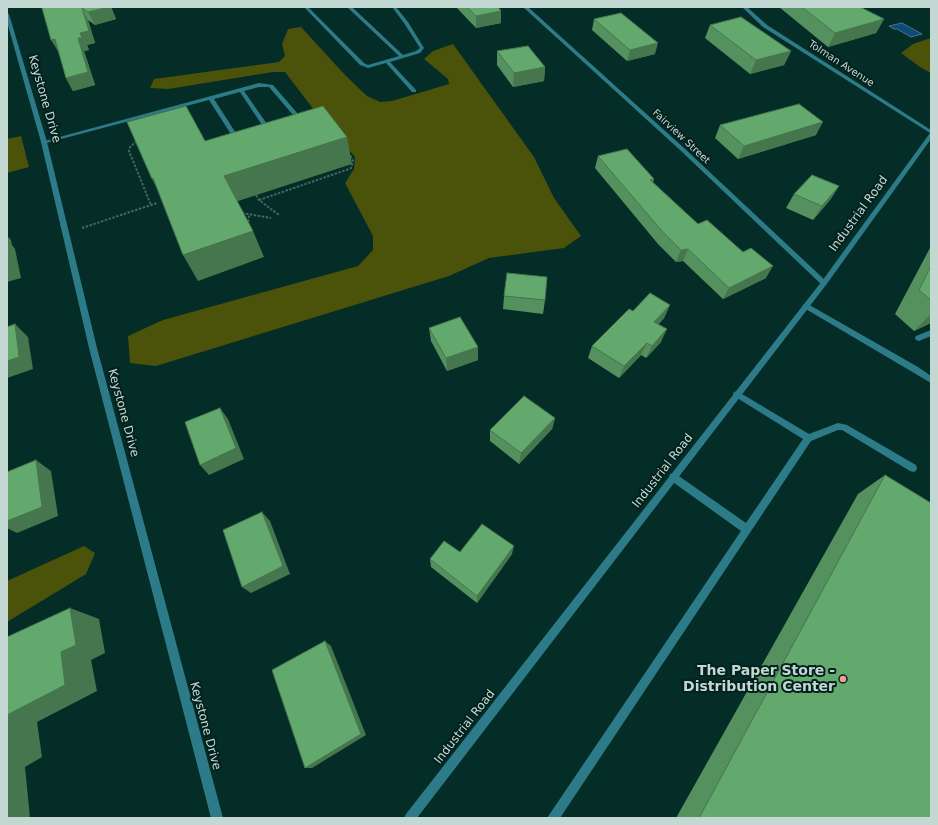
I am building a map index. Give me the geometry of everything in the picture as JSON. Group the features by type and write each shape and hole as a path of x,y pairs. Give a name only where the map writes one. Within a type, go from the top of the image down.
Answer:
{"street":[{"path":"306,7 362,64 372,66 418,52 422,48 406,22 394,7"},
{"path":"349,7 402,57"},
{"name":"Fairview Street","path":"525,7 682,149 824,283"},
{"name":"Tolman Avenue","path":"744,7 765,26 931,134"},
{"name":"Keystone Drive","path":"7,14 44,142 93,348 217,818"},
{"path":"387,62 414,91"},
{"path":"44,142 259,85 271,86 295,114"},
{"path":"240,90 264,124"},
{"path":"211,98 243,149"},
{"name":"Industrial Road","path":"410,818 824,283 931,134"},
{"path":"806,306 915,369 931,380"},
{"path":"919,338 931,333"},
{"path":"737,394 808,438"},
{"path":"552,818 808,438 838,426 844,427 913,468"},
{"path":"674,477 746,529"}],"path":[{"path":"138,141 130,147 130,151 151,205"},
{"path":"259,200 351,168 353,161 348,153"},
{"path":"236,211 270,218 278,215 259,200 256,195"},
{"path":"66,233 157,203"},
{"path":"248,226 250,225 249,214"}],"green space":[{"path":"301,27 346,76 367,96 380,102 392,101 449,84 448,79 424,59 433,51 453,44 534,157 554,198 581,236 564,248 489,258 449,276 156,366 130,363 128,336 163,320 358,266 373,250 373,236 345,183 354,169 355,157 314,110 285,72 273,72 168,89 150,88 154,79 279,62 285,56 282,44 288,29"},
{"path":"931,38 931,73 901,53 913,44"},
{"path":"21,136 29,167 7,173 7,139"},
{"path":"84,546 95,553 86,574 7,622 7,581"}],"water":[{"path":"902,23 922,34 911,37 889,26"}],"building":[{"path":"109,7 88,12 82,8 89,31 80,33 82,38 78,38 88,72 66,78 55,39 51,40 42,8"},
{"path":"467,7 498,7 501,11 476,16"},
{"path":"802,7 860,7 884,19 835,33"},
{"path":"621,13 658,43 630,50 594,19"},
{"path":"741,17 791,51 756,60 710,25"},
{"path":"528,46 545,67 514,73 497,51"},
{"path":"799,104 823,122 744,146 720,125"},
{"path":"186,106 205,141 323,106 347,137 224,176 253,231 183,255 153,178 152,179 127,122"},
{"path":"627,149 654,179 650,180 698,224 707,220 743,252 751,248 773,266 729,288 688,249 681,250 662,231 598,156"},
{"path":"812,175 839,186 822,206 794,194"},
{"path":"931,266 931,300 919,290"},
{"path":"507,273 547,277 545,300 504,296"},
{"path":"650,293 670,305 654,322 667,329 652,346 647,343 624,366 592,346 629,309 633,311"},
{"path":"460,317 478,347 446,358 429,328"},
{"path":"15,324 19,357 7,361 7,327"},
{"path":"524,396 555,418 521,453 490,430"},
{"path":"220,408 236,448 200,465 185,422"},
{"path":"36,460 42,507 7,521 7,472"},
{"name":"The Paper Store - Distribution Center","path":"885,475 931,503 931,818 699,818"},
{"path":"262,512 283,566 242,587 223,530"},
{"path":"482,524 514,546 477,596 430,559 444,541 460,552"},
{"path":"70,608 76,645 61,652 65,685 7,715 7,637"},
{"path":"325,641 361,734 305,768 272,670"}],"place":[{"name":"The Paper Store - Distribution Center","path":"843,679"}]}
